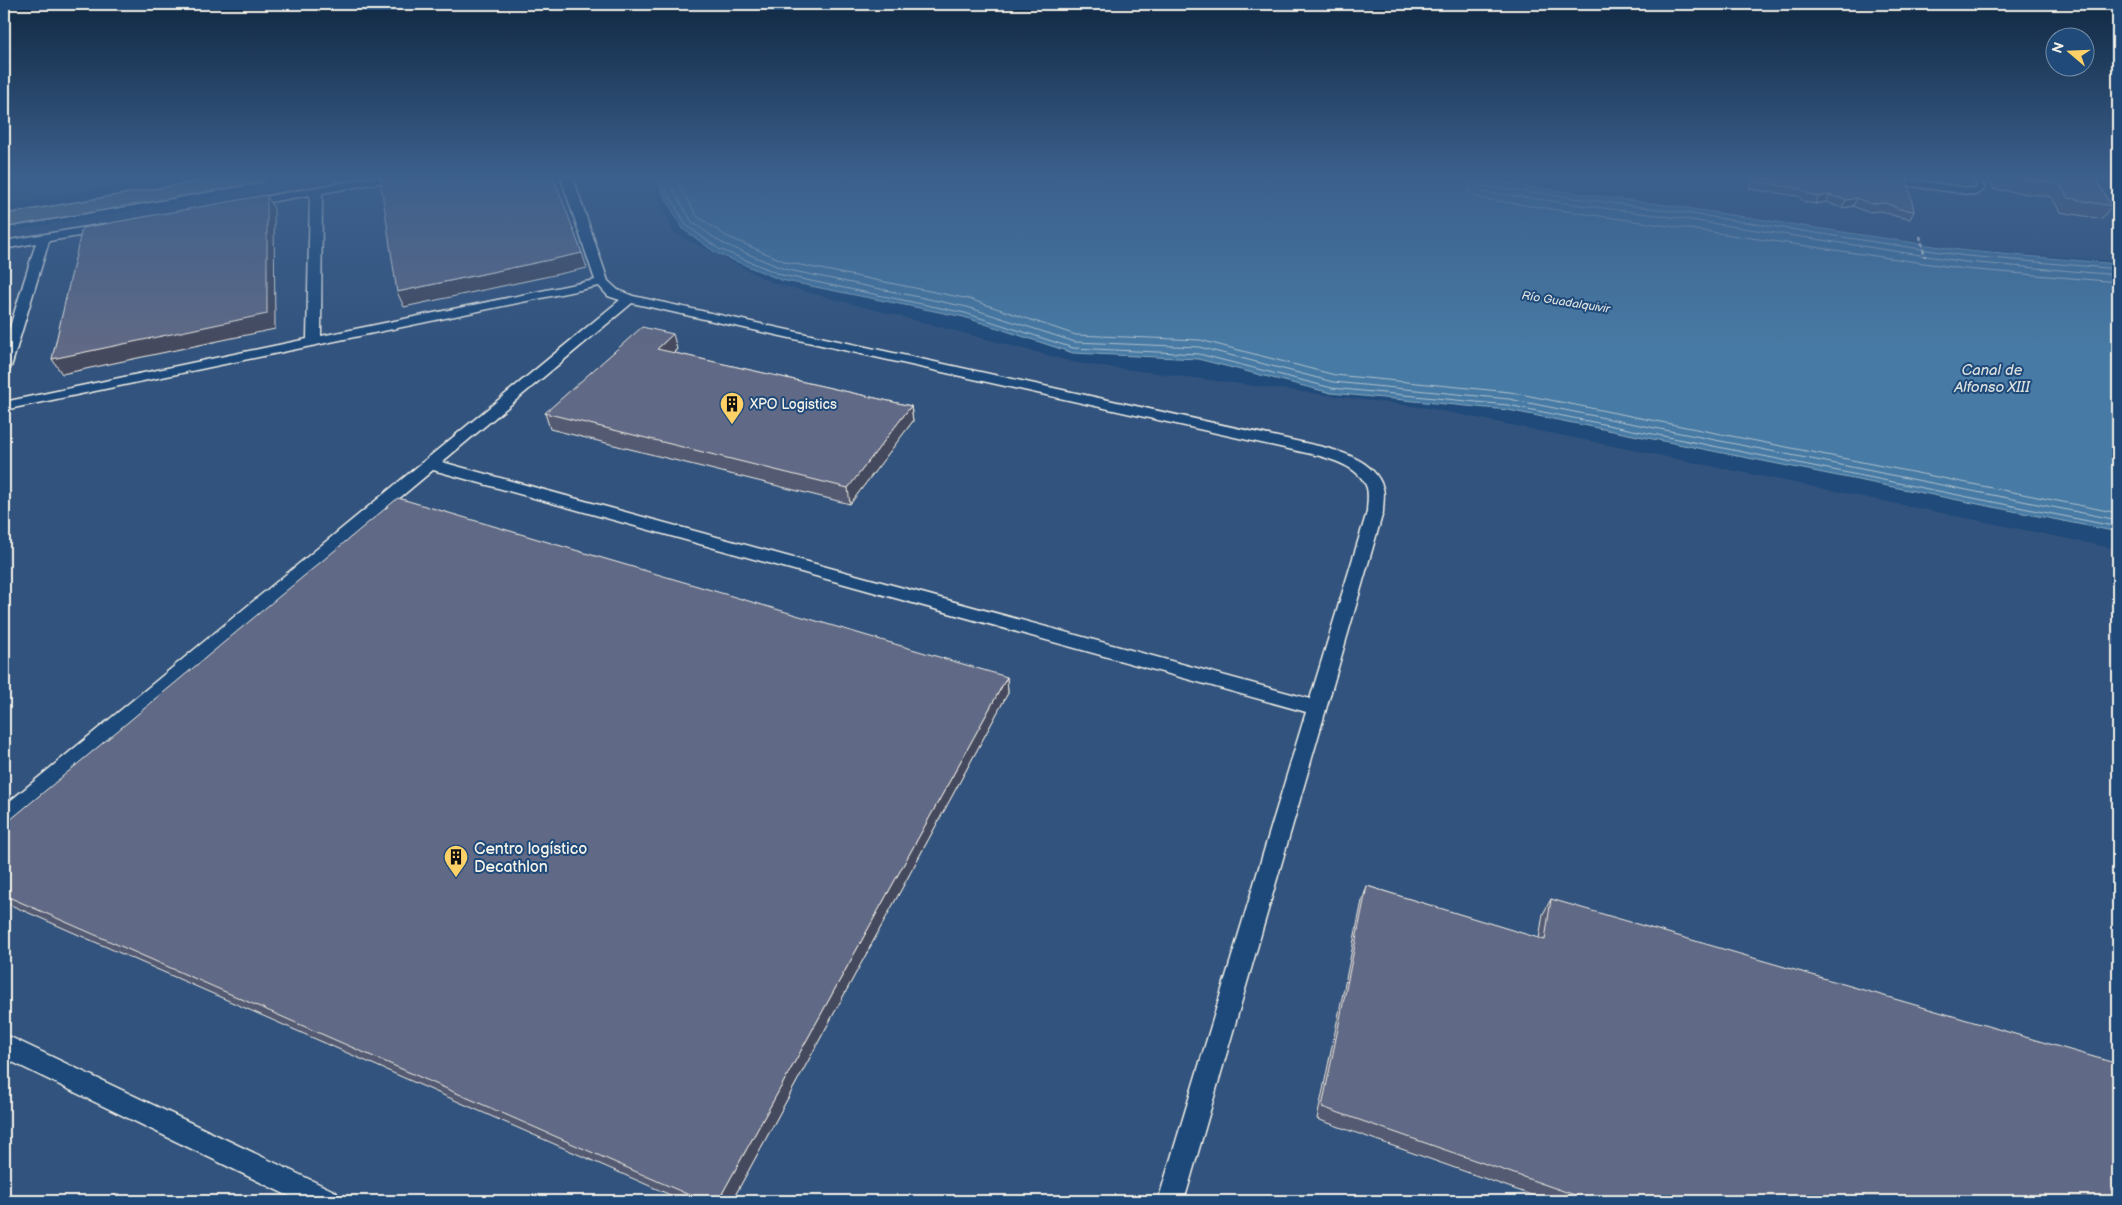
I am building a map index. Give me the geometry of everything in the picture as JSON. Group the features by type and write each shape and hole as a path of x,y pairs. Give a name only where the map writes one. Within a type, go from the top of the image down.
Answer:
{"street":[{"path":"4,245 67,234"},
{"path":"314,341 315,234"},
{"path":"586,234 602,282 613,294 1346,459 1365,472 1376,490 1376,512 1171,1201"},
{"path":"4,367 44,238"},
{"path":"4,406 602,282"},
{"path":"4,818 629,299"},
{"path":"430,464 1317,708"},
{"path":"4,1046 326,1201"}],"path":[{"path":"1920,236 1926,257"}],"shaded area":[{"path":"4,234 676,234 773,283 1077,363 1428,408 2118,549 2118,1201 4,1201"},
{"path":"1862,234 2118,234 2118,261 1967,250"}],"water":[{"name":"Canal de Alfonso XIII","path":"690,234 1857,234 1967,251 2118,264 2118,532 1508,410 1331,393 1198,359 1073,353 964,317 781,280 716,253"}],"building":[{"path":"81,234 267,234 267,314 52,359"},
{"path":"388,234 575,234 582,253 397,292"},
{"name":"XPO Logistics","path":"642,327 673,334 657,349 911,406 848,488 545,413"},
{"name":"Centro logístico Decathlon","path":"398,498 1007,677 718,1201 703,1201 4,895 4,825"},
{"path":"1367,886 1545,940 1551,899 2118,1064 2118,1201 1592,1201 1322,1107"}],"place":[{"name":"XPO Logistics","path":"732,425"},
{"name":"Centro logístico Decathlon","path":"456,878"}],"water label":[{"name":"Río Guadalquivir","path":"1566,302"}]}
